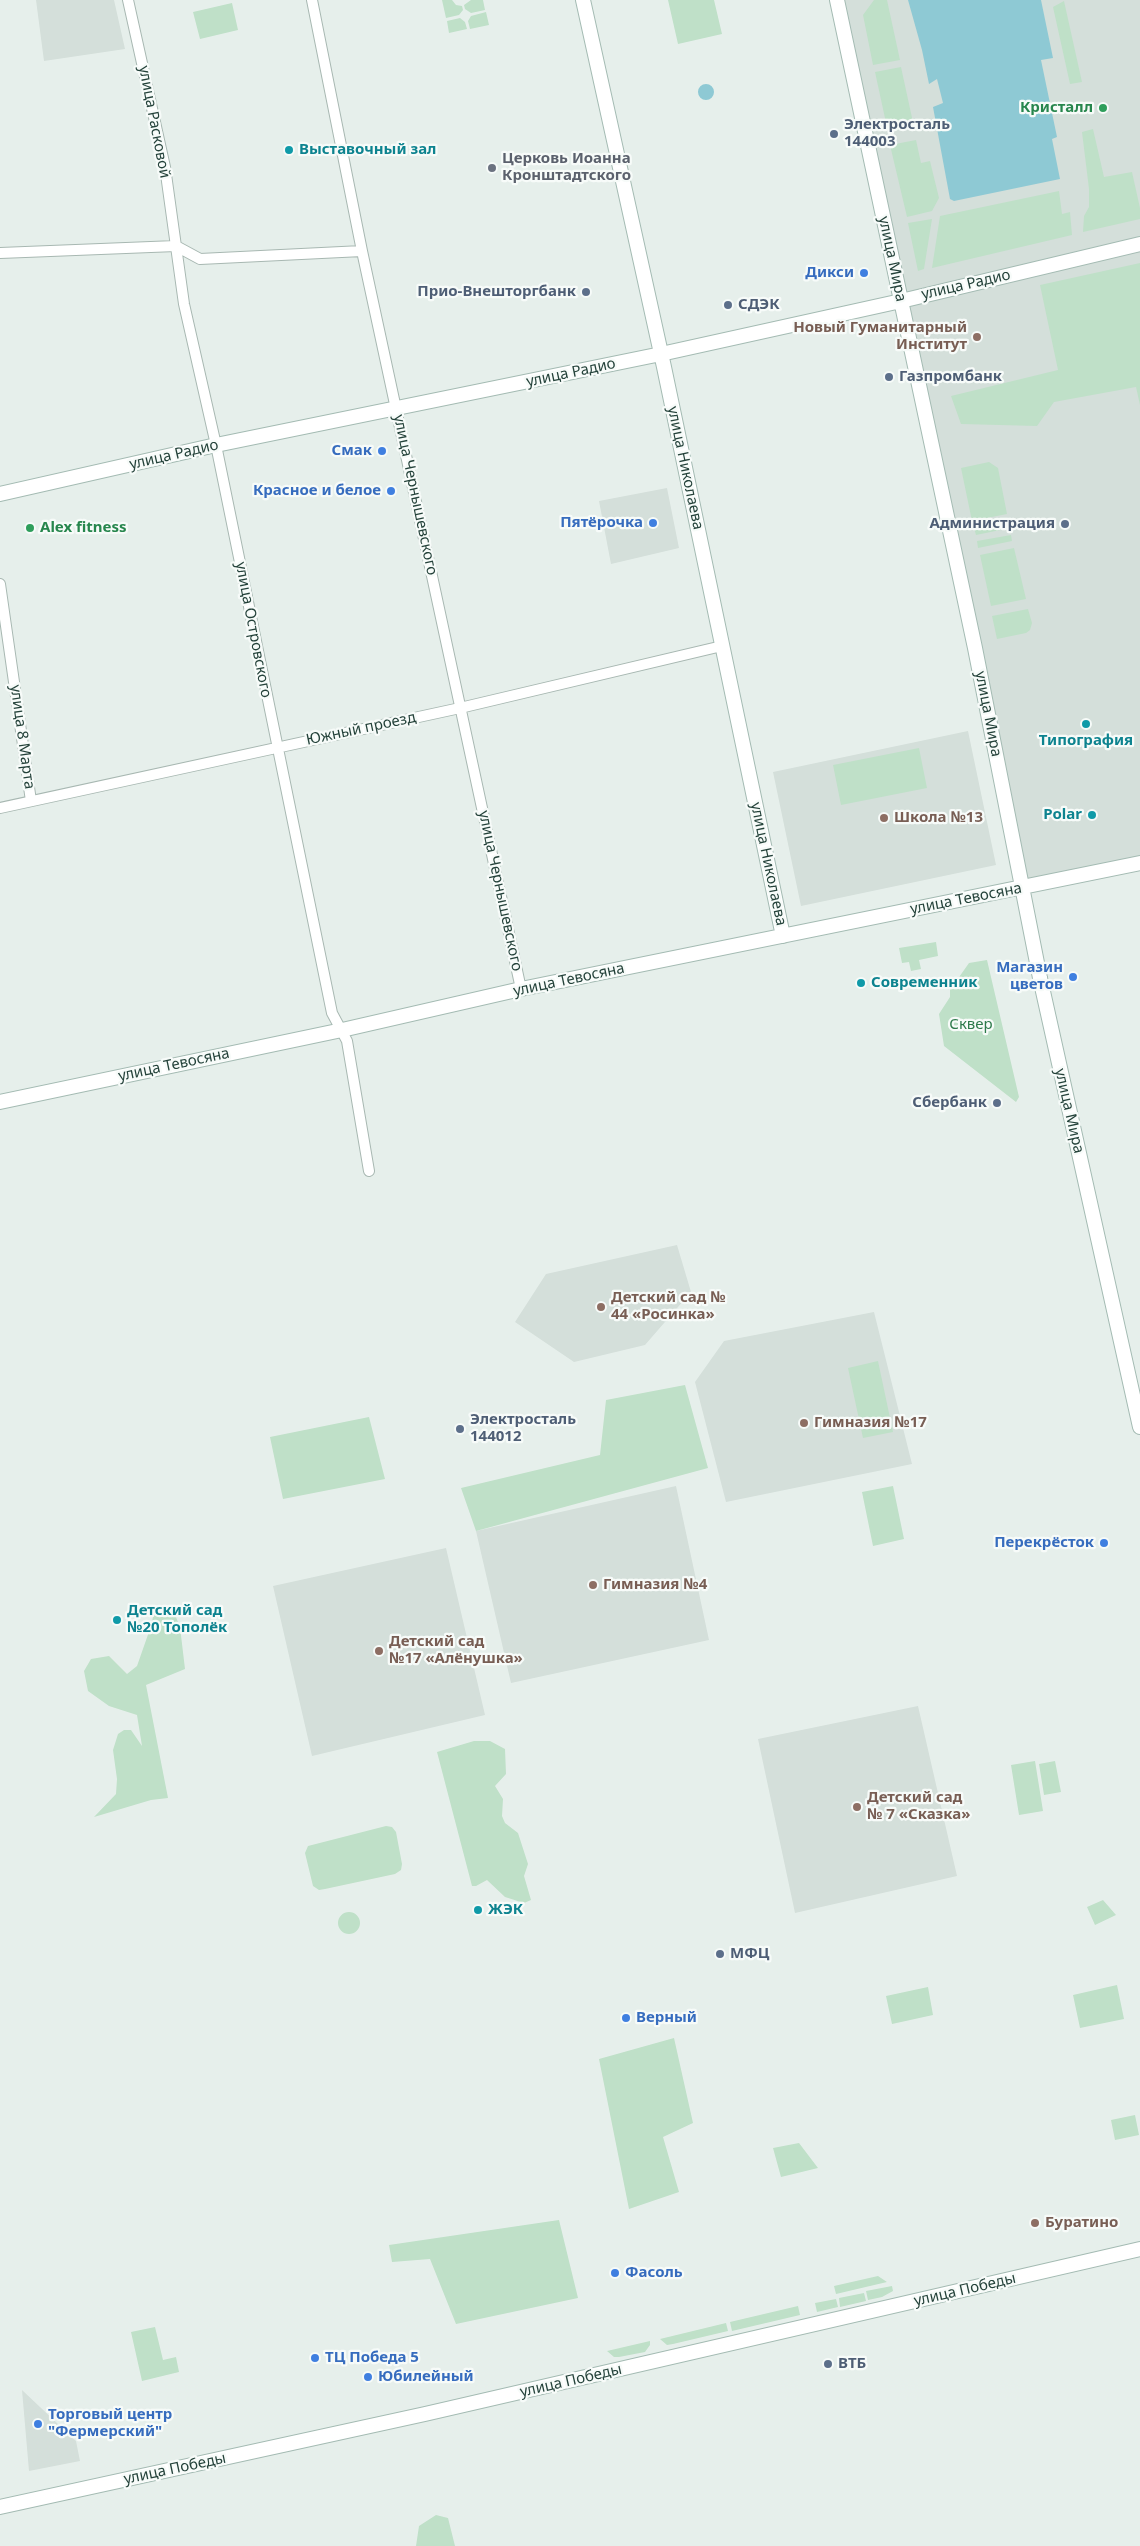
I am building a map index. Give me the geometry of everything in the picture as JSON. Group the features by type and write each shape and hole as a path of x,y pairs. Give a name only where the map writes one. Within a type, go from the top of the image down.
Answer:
{"main road":[{"name":"улица Николаева","path":"583,0 661,354 783,936"},
{"name":"улица Мира","path":"837,0 975,648 1042,988 1140,1427"},
{"name":"улица Радио","path":"0,494 216,445 661,354 901,301 1140,244"},
{"name":"улица Тевосяна","path":"0,1102 521,990 1140,863"},
{"name":"улица Победы","path":"0,2507 424,2414 1140,2249"}],"street":[{"name":"улица Расковой","path":"128,0 165,167 176,246"},
{"name":"улица Чернышевского","path":"312,0 362,251 521,990"},
{"path":"0,253 176,246 200,259 362,251"},
{"name":"улица Островского","path":"176,246 184,304 216,445 276,748 332,1014 342,1030"},
{"name":"улица 8 Марта","path":"0,584 31,801"},
{"name":"Южный проезд","path":"0,808 460,708 722,646"},
{"path":"342,1030 347,1041 354,1076 354,1093 369,1171"}],"shaded area":[{"path":"36,0 114,0 125,49 44,61"},
{"path":"837,0 1140,0 1140,863 1022,888"},
{"path":"667,488 679,548 611,564 599,501"},
{"name":"Школа №13","path":"968,731 996,865 801,906 773,772"},
{"name":"Детский сад № 44 «Росинка»","path":"677,1245 691,1292 645,1345 574,1362 515,1322 546,1274"},
{"name":"Гимназия №17","path":"874,1312 912,1464 726,1502 695,1382 724,1341"},
{"name":"Гимназия №4","path":"676,1486 709,1640 511,1683 476,1531"},
{"name":"Детский сад №17 «Алёнушка»","path":"446,1548 485,1715 312,1756 273,1586"},
{"name":"Детский сад № 7 «Сказка»","path":"918,1706 957,1876 795,1913 758,1739"},
{"path":"22,2390 76,2441 80,2461 29,2471"}],"green space":[{"path":"442,0 452,0 456,5 462,6 463,10 459,15 446,18"},
{"path":"471,0 483,0 485,10 471,13 465,9 464,5"},
{"path":"668,0 714,0 722,34 678,44"},
{"path":"874,0 887,0 900,60 873,65 863,15"},
{"path":"1064,1 1082,82 1070,84 1053,7"},
{"path":"232,3 238,30 200,39 193,12"},
{"path":"486,12 489,25 470,29 468,21 471,16"},
{"path":"460,18 465,22 467,29 449,33 447,21"},
{"path":"901,67 914,127 888,132 875,72"},
{"path":"1093,129 1104,177 1132,172 1140,208 1140,219 1083,232 1084,216 1089,207 1089,189 1082,132"},
{"path":"916,140 921,163 930,161 939,198 932,211 907,217 890,145"},
{"path":"1059,191 1062,214 1070,212 1072,235 932,268 940,216"},
{"path":"932,219 924,269 918,271 908,223"},
{"path":"1140,263 1140,405 1136,387 1054,402 1037,426 961,424 951,396 1058,370 1040,285"},
{"path":"989,462 998,468 1007,514 972,521 961,468"},
{"path":"1008,521 1010,528 976,535 974,528"},
{"path":"1011,535 1012,541 978,548 977,541"},
{"path":"1014,548 1026,599 991,606 980,555"},
{"path":"1028,609 1032,623 1030,630 1026,633 997,639 992,616"},
{"path":"919,748 927,788 841,805 833,765"},
{"path":"936,942 938,956 919,960 921,969 911,971 909,962 902,963 899,948"},
{"name":"Сквер","path":"987,960 1019,1097 1016,1102 944,1046 939,1014 950,997 950,990 969,963"},
{"path":"878,1361 893,1432 863,1438 848,1368"},
{"path":"685,1385 708,1468 476,1531 461,1488 600,1455 606,1400"},
{"path":"369,1417 385,1479 283,1499 270,1437"},
{"path":"893,1486 904,1539 873,1546 862,1492"},
{"path":"171,1605 180,1627 185,1669 146,1685 168,1798 151,1800 94,1817 116,1794 117,1779 113,1750 118,1734 124,1730 131,1730 142,1746 137,1715 109,1706 88,1691 84,1671 91,1659 109,1656 127,1674 137,1666 151,1626 155,1608"},
{"path":"474,1741 490,1741 505,1749 506,1774 495,1786 503,1799 502,1816 505,1823 518,1833 528,1864 524,1876 531,1900 524,1903 505,1897 487,1880 472,1886 437,1752"},
{"path":"1035,1761 1043,1811 1019,1815 1011,1765"},
{"path":"1055,1761 1061,1792 1044,1795 1039,1764"},
{"path":"386,1826 392,1827 396,1832 402,1864 401,1870 395,1874 325,1889 319,1890 313,1886 305,1853 308,1846"},
{"path":"1103,1900 1116,1915 1095,1925 1087,1907"},
{"path":"349,1912 357,1915 360,1923 357,1931 349,1934 341,1931 338,1923 341,1915"},
{"path":"1117,1985 1124,2019 1080,2028 1073,1995"},
{"path":"928,1987 933,2015 892,2024 886,1996"},
{"path":"674,2038 693,2123 663,2137 679,2192 629,2209 599,2059"},
{"path":"1135,2115 1139,2135 1115,2140 1111,2120"},
{"path":"799,2143 818,2168 781,2177 773,2148"},
{"path":"559,2220 578,2298 456,2324 430,2259 392,2262 389,2245"},
{"path":"878,2276 887,2282 836,2294 834,2286"},
{"path":"892,2286 893,2291 882,2297 868,2300 866,2291"},
{"path":"864,2293 866,2301 840,2307 839,2298"},
{"path":"836,2299 838,2307 817,2312 815,2303"},
{"path":"798,2306 800,2315 732,2331 730,2322"},
{"path":"726,2323 728,2331 667,2345 660,2339"},
{"path":"155,2327 163,2360 176,2357 179,2372 142,2381 131,2332"},
{"path":"650,2341 650,2345 645,2352 614,2357 607,2351"},
{"path":"436,2515 448,2518 455,2546 416,2546 419,2526"}],"water":[{"path":"908,0 1041,0 1053,58 1041,60 1057,137 1052,139 1060,179 954,201 950,199 933,107 943,103 937,79 929,84"},
{"path":"703,84 709,84 714,89 712,98 703,100 698,95 698,89"}],"place":[{"name":"Кристалл","path":"1103,108"},
{"name":"Электросталь 144003","path":"834,134"},
{"name":"Выставочный зал","path":"289,150"},
{"name":"Церковь Иоанна Кронштадтского","path":"492,168"},
{"name":"Дикси","path":"864,273"},
{"name":"Прио-Внешторгбанк","path":"586,292"},
{"name":"СДЭК","path":"728,305"},
{"name":"Новый Гуманитарный Институт","path":"977,337"},
{"name":"Газпромбанк","path":"889,377"},
{"name":"Смак","path":"382,451"},
{"name":"Красное и белое","path":"391,491"},
{"name":"Пятёрочка","path":"653,523"},
{"name":"Администрация","path":"1065,524"},
{"name":"Alex fitness","path":"30,528"},
{"name":"Типография","path":"1086,724"},
{"name":"Polar","path":"1092,815"},
{"name":"Школа №13","path":"884,818"},
{"name":"Магазин цветов","path":"1073,977"},
{"name":"Современник","path":"861,983"},
{"name":"Сбербанк","path":"997,1103"},
{"name":"Детский сад № 44 «Росинка»","path":"601,1307"},
{"name":"Гимназия №17","path":"804,1423"},
{"name":"Электросталь 144012","path":"460,1429"},
{"name":"Перекрёсток","path":"1104,1543"},
{"name":"Гимназия №4","path":"593,1585"},
{"name":"Детский сад №20 Тополёк","path":"117,1620"},
{"name":"Детский сад №17 «Алёнушка»","path":"379,1651"},
{"name":"Детский сад № 7 «Сказка»","path":"857,1807"},
{"name":"ЖЭК","path":"478,1910"},
{"name":"МФЦ","path":"720,1954"},
{"name":"Верный","path":"626,2018"},
{"name":"Буратино","path":"1035,2223"},
{"name":"Фасоль","path":"615,2273"},
{"name":"ТЦ Победа 5","path":"315,2358"},
{"name":"ВТБ","path":"828,2364"},
{"name":"Юбилейный","path":"368,2377"},
{"name":"Торговый центр \"Фермерский\"","path":"38,2424"}]}
